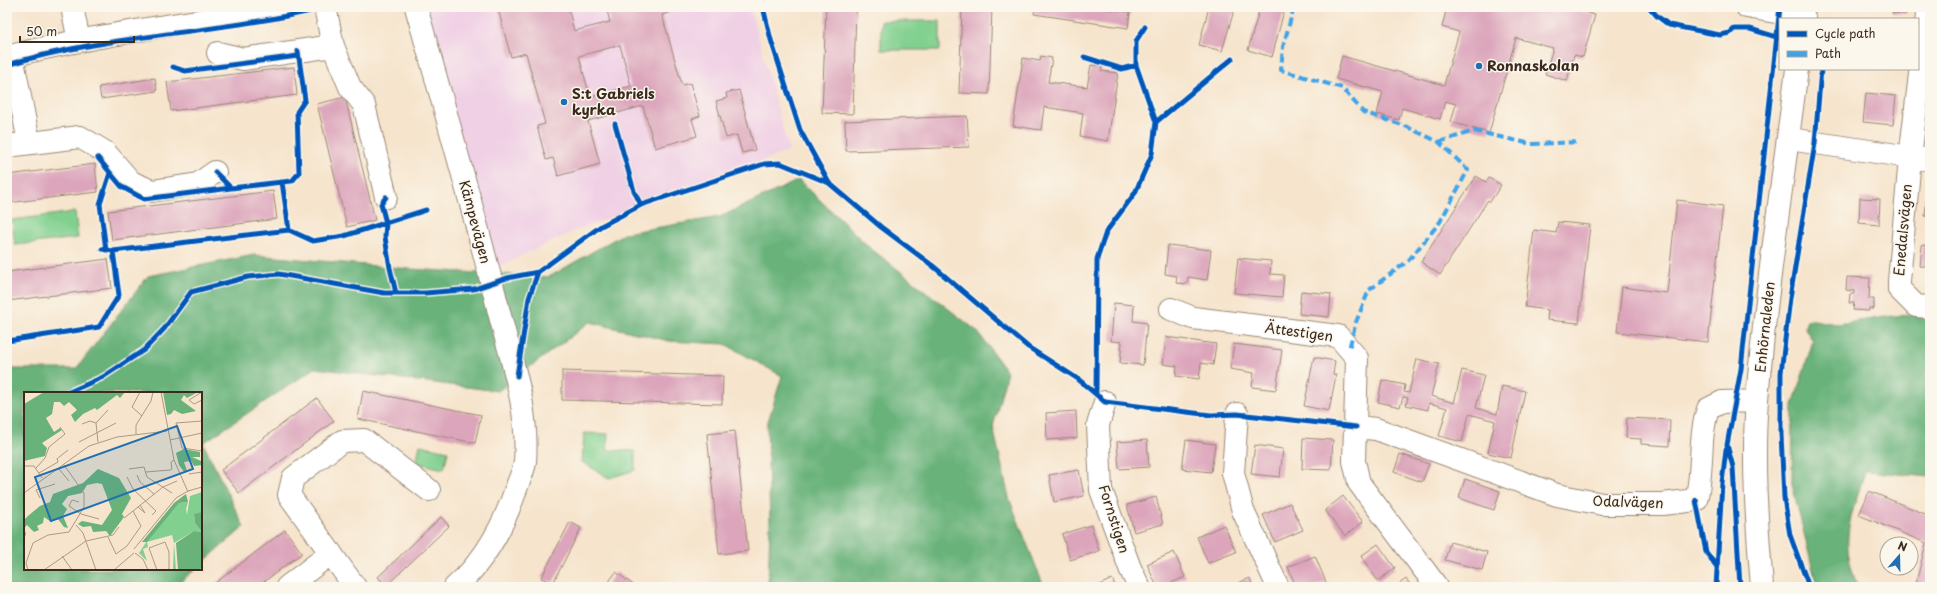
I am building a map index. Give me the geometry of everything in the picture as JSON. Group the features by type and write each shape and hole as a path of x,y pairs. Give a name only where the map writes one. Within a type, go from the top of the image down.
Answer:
{"street":[{"path":"72,7 79,41"},
{"path":"29,142 10,57 79,41 220,18 276,7"},
{"path":"326,7 334,46 350,87 364,105 386,197"},
{"name":"Kämpevägen","path":"416,7 523,402 525,464 509,511 490,546 464,580 456,587"},
{"path":"1747,7 1805,14"},
{"name":"Enedalsvägen","path":"1928,7 1920,159 1899,289 1916,306 1930,308"},
{"path":"218,53 243,59 334,46"},
{"name":"Enhörnaleden","path":"1762,587 1756,504 1757,401 1768,287 1797,70"},
{"path":"7,146 29,142 80,137 105,152 131,182 152,191 198,184 214,172"},
{"path":"1788,139 1920,159"},
{"name":"Ättestigen","path":"1171,309 1193,318 1338,336 1357,358 1354,461 1359,483 1436,587"},
{"name":"Odalvägen","path":"1356,427 1376,428 1557,495 1602,504 1663,504 1696,500 1700,486 1703,429 1708,409 1722,402 1757,401"},
{"name":"Fornstigen","path":"1105,402 1098,425 1101,490 1138,587"},
{"path":"1237,414 1233,473 1243,511 1278,587"},
{"path":"355,587 289,495 293,478 342,441 364,440 429,490"},
{"path":"287,587 331,553"}],"shaded area":[{"path":"419,7 750,7 789,151 574,231 494,269"}],"green space":[{"path":"881,21 940,21 940,50 881,50"},
{"path":"799,180 870,248 977,331 1007,372 993,427 1009,498 1044,587 768,587 770,524 767,425 782,376 725,344 669,341 590,322 498,391 315,368 203,443 244,527 202,563 202,392 24,392 24,570 194,570 175,587 7,587 7,369 76,369 148,276 254,255 410,269 549,277 625,233 720,217"},
{"path":"75,212 78,238 15,245 12,220"},
{"path":"1917,315 1930,317 1930,477 1865,471 1851,516 1848,541 1852,570 1858,587 1817,587 1792,484 1793,405 1813,341 1805,328 1807,319 1837,324 1893,316"},
{"path":"584,433 608,434 607,450 635,451 635,470 609,478 582,462"},
{"path":"420,445 448,451 444,469 416,463"}],"building":[{"path":"506,7 568,7 574,31 610,22 606,7 676,7 677,10 662,15 682,85 690,83 700,116 692,119 697,136 655,148 643,106 588,121 600,164 558,176 553,158 546,160 537,126 545,124 526,53 511,57 498,9","holes":["620,45 631,86 590,97 579,56"]},
{"path":"826,7 856,7 853,114 822,113"},
{"path":"962,7 992,7 989,94 959,93"},
{"path":"1035,7 1092,7 1130,12 1128,28 1034,14"},
{"path":"1209,7 1235,7 1222,51 1199,45"},
{"path":"1260,7 1285,7 1272,57 1248,50"},
{"name":"Ronnaskolan","path":"1447,7 1566,7 1595,15 1583,57 1574,55 1567,81 1545,74 1553,48 1516,38 1489,133 1451,122 1456,104 1445,101 1440,119 1402,108 1399,120 1377,114 1383,92 1336,79 1342,56 1444,85 1459,32 1442,27"},
{"path":"1892,7 1907,7 1906,14 1892,13"},
{"path":"1041,56 1052,58 1048,82 1087,87 1091,65 1102,66 1101,71 1118,73 1108,141 1080,136 1083,113 1044,107 1041,130 1013,126 1023,58 1040,61"},
{"path":"294,67 297,95 171,111 167,82"},
{"path":"155,78 157,91 101,99 99,87"},
{"path":"739,90 755,150 742,153 737,135 726,138 716,101 727,98 726,93"},
{"path":"1866,93 1896,96 1893,125 1863,122"},
{"path":"345,97 375,220 347,227 317,104"},
{"path":"967,116 969,147 846,151 845,121"},
{"path":"95,164 98,192 7,203 7,175"},
{"path":"1476,176 1486,182 1489,178 1501,185 1490,202 1488,200 1440,275 1421,262"},
{"path":"273,191 277,219 112,240 108,211"},
{"path":"1927,193 1930,194 1930,217 1925,216"},
{"path":"1860,198 1880,199 1879,225 1859,223"},
{"path":"1677,200 1723,206 1708,342 1617,332 1622,287 1667,293"},
{"path":"1558,222 1590,225 1579,323 1547,320 1548,310 1525,307 1534,230 1556,233"},
{"path":"1168,245 1211,250 1207,280 1188,277 1187,284 1176,283 1177,276 1165,274"},
{"path":"1922,245 1930,246 1930,267 1920,266"},
{"path":"1238,258 1271,261 1270,274 1284,275 1282,297 1234,293"},
{"path":"108,259 112,288 7,301 7,272"},
{"path":"1847,277 1870,278 1869,299 1874,299 1874,309 1869,308 1869,311 1853,310 1854,303 1849,303 1850,294 1854,294 1854,291 1846,290"},
{"path":"1301,291 1331,294 1329,317 1299,314"},
{"path":"1114,303 1134,305 1133,321 1147,323 1143,365 1120,363 1122,342 1111,341"},
{"path":"1166,337 1216,344 1213,365 1201,363 1199,379 1176,376 1177,366 1163,364"},
{"path":"1234,344 1282,350 1276,390 1252,387 1254,373 1230,369"},
{"path":"1314,357 1335,361 1333,374 1336,375 1329,411 1304,406"},
{"path":"1417,359 1439,364 1431,396 1454,403 1462,370 1484,375 1476,408 1497,414 1502,386 1525,391 1511,458 1488,453 1495,421 1469,414 1462,442 1439,436 1447,408 1429,403 1428,410 1406,405 1408,398 1403,397 1400,407 1378,402 1382,380 1405,385 1404,392 1409,393"},
{"path":"562,371 723,376 722,404 562,400"},
{"path":"363,391 481,415 475,443 358,419"},
{"path":"317,398 334,421 239,493 221,470"},
{"path":"1076,411 1077,438 1047,440 1046,413"},
{"path":"1627,418 1670,420 1669,446 1641,444 1641,439 1626,438"},
{"path":"735,431 748,551 719,554 707,434"},
{"path":"1303,438 1333,440 1331,470 1302,469"},
{"path":"1147,440 1149,467 1119,469 1117,442"},
{"path":"1186,440 1215,444 1211,472 1182,469"},
{"path":"1255,445 1283,449 1280,477 1251,474"},
{"path":"1400,454 1429,464 1422,482 1394,472"},
{"path":"1079,470 1084,496 1054,502 1049,475"},
{"path":"1465,479 1500,491 1494,510 1459,498"},
{"path":"1869,491 1930,516 1930,587 1915,587 1919,576 1926,543 1919,540 1919,536 1909,536 1859,515"},
{"path":"1343,496 1363,522 1345,536 1325,510"},
{"path":"1156,497 1163,524 1134,532 1127,505"},
{"path":"1290,503 1303,530 1275,542 1263,515"},
{"path":"441,517 449,526 386,586 378,577"},
{"path":"570,522 581,528 553,583 541,578"},
{"path":"1091,525 1099,551 1070,560 1062,534"},
{"path":"1224,525 1236,552 1208,563 1197,537"},
{"path":"285,530 302,553 257,587 210,587"},
{"path":"1450,542 1487,552 1482,570 1445,560"},
{"path":"1378,544 1395,568 1378,581 1361,556"},
{"path":"1174,552 1185,577 1162,587 1157,587 1147,564"},
{"path":"1315,556 1326,582 1315,587 1296,587 1288,567"},
{"path":"616,572 636,587 605,587"},
{"path":"1250,578 1253,587 1229,587"},
{"path":"1112,579 1116,587 1095,587"},
{"path":"1406,579 1412,587 1395,587"},
{"path":"1518,584 1528,586 1528,587 1517,587"}],"marked path":[{"path":"1294,7 1283,47 1281,70 1342,88 1363,112 1405,126 1439,142 1468,170 1440,222 1408,261 1369,290 1356,322 1349,349"},
{"path":"1439,142 1474,131 1531,144 1579,142"}],"cycle path":[{"path":"7,65 46,54 86,46 247,23 327,7"},
{"path":"763,7 771,40 800,130 829,183"},
{"path":"1649,7 1657,16 1669,25 1720,35 1730,33 1734,29 1750,29 1779,38"},
{"path":"1740,587 1733,467 1727,445 1741,369 1780,7"},
{"path":"1145,27 1136,41 1136,65 1156,122"},
{"path":"282,182 292,181 299,173 297,112 305,100 298,51"},
{"path":"173,67 185,71 298,56"},
{"path":"1084,57 1122,69 1136,65"},
{"path":"1096,394 1097,259 1106,232 1135,193 1152,154 1156,122 1232,59"},
{"path":"1809,587 1790,535 1784,498 1781,434 1781,373 1790,298 1815,143 1821,70"},
{"path":"615,124 634,191 641,205"},
{"path":"98,158 122,187 144,199 231,188"},
{"path":"69,392 103,377 144,350 164,329 191,292 248,277 279,274 384,293 425,293 474,289 507,278 538,272 601,226 641,205 764,164 780,163 829,183 881,227 933,266 1028,347 1078,379 1105,402 1211,415 1237,414 1356,427"},
{"path":"215,172 231,188 282,182 289,230"},
{"path":"106,250 100,204 110,173"},
{"path":"386,197 381,204 386,223 385,237 396,293"},
{"path":"102,249 113,251 289,230 313,241 344,236 426,210"},
{"path":"7,341 99,327 119,295 113,251"},
{"path":"517,376 529,298 538,272"},
{"path":"1716,587 1722,483 1726,449"},
{"path":"1696,500 1706,552 1717,567"}],"place":[{"name":"Ronnaskolan","path":"1479,66"},
{"name":"S:t Gabriels kyrka","path":"564,102"}]}
